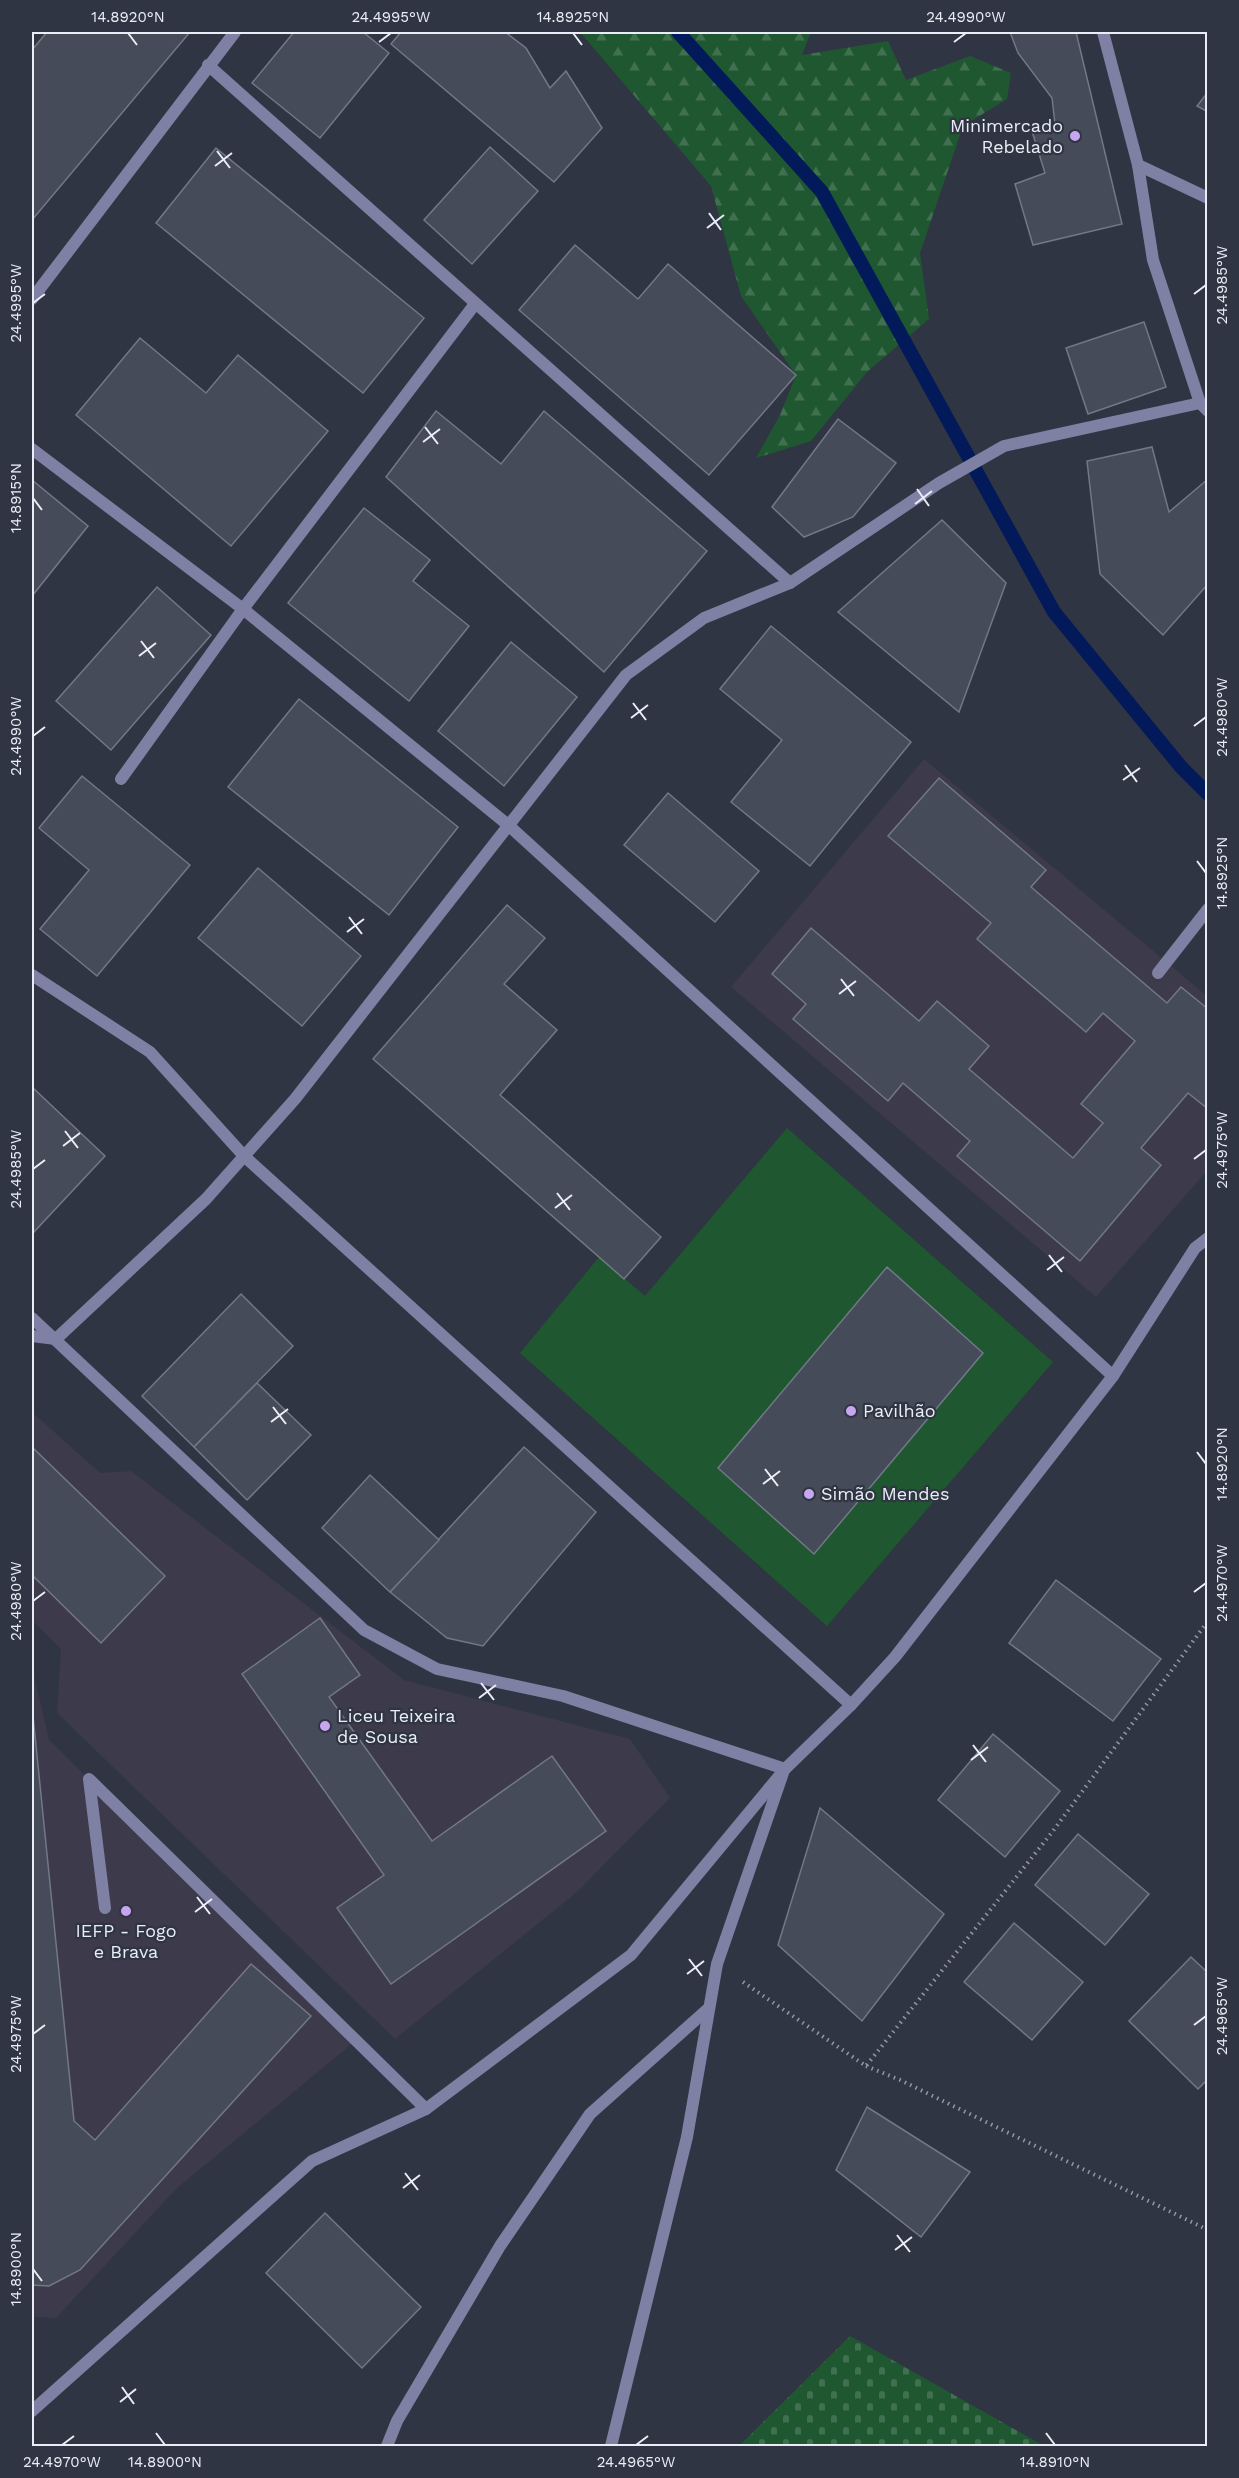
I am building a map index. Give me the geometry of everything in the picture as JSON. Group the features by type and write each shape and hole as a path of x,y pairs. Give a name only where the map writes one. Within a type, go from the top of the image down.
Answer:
{"street":[{"path":"32,299 235,32"},
{"path":"56,1339 206,1199 295,1099 507,824 626,675 704,618 790,583 939,483 1004,446 1204,407 1154,260 1138,165 1103,32"},
{"path":"208,65 790,583"},
{"path":"1138,165 1208,198"},
{"path":"121,778 243,609 475,304"},
{"path":"32,449 243,609 507,824 1113,1376"},
{"path":"1158,973 1208,909"},
{"path":"32,975 150,1052 244,1156 851,1705"},
{"path":"32,2411 312,2162 426,2109 631,1956 784,1769 851,1705 895,1657 1113,1376 1195,1248 1208,1238"},
{"path":"32,1318 364,1630 437,1669 563,1696 784,1769"},
{"path":"32,1336 56,1339"},
{"path":"611,2446 687,2137 717,1964 784,1769"},
{"path":"105,1908 89,1779 426,2109"},
{"path":"387,2446 397,2421 500,2246 590,2114 709,2008"}],"path":[{"path":"866,2066 1053,1832 1208,1622"},
{"path":"717,1964 866,2066 910,2085 1208,2230"}],"shaded area":[{"path":"924,759 1207,996 1207,1171 1096,1297 731,987"},
{"name":"Liceu Teixeira de Sousa","path":"32,1412 100,1473 131,1471 404,1680 630,1739 670,1798 576,1893 395,2039 57,1713 61,1649 32,1620"},
{"name":"IEFP - Fogo e Brava","path":"32,1667 49,1740 353,2043 176,2189 56,2318 32,2317"}],"green space":[{"path":"580,32 811,32 802,55 888,41 906,80 970,56 1011,73 1007,99 963,126 920,253 929,319 867,372 811,441 756,458 780,415 796,375 741,296 711,186"},
{"name":"Simão Mendes","path":"787,1128 1053,1362 827,1626 520,1353 599,1257 645,1296"},
{"path":"850,2336 1044,2446 739,2446"}],"building":[{"path":"47,32 190,32 32,220 32,50"},
{"path":"294,32 363,32 389,53 320,138 252,83"},
{"path":"401,32 505,32 526,48 550,88 566,71 602,128 554,182 391,44"},
{"path":"1010,32 1076,32 1122,224 1033,245 1015,184 1045,173 1031,128 1055,124 1052,98 1018,53"},
{"path":"1208,92 1208,112 1197,106"},
{"path":"490,147 538,191 472,264 424,220"},
{"path":"216,148 424,318 363,393 156,223"},
{"path":"575,245 638,299 668,264 796,375 709,475 519,310"},
{"path":"1144,322 1166,387 1088,414 1066,348"},
{"path":"140,338 206,393 238,355 328,431 231,546 76,415"},
{"path":"436,411 501,464 544,411 707,551 604,672 386,477"},
{"path":"838,419 896,463 853,517 804,537 772,507"},
{"path":"1152,447 1169,512 1208,479 1208,584 1163,635 1100,574 1087,461"},
{"path":"32,480 88,526 32,596"},
{"path":"364,508 430,560 413,581 469,626 409,701 288,603"},
{"path":"942,520 1006,583 959,712 838,612"},
{"path":"157,587 211,635 111,750 56,701"},
{"path":"771,626 911,742 810,866 731,802 782,740 720,689"},
{"path":"511,642 577,697 504,786 438,731"},
{"path":"299,699 458,827 389,915 228,787"},
{"path":"82,776 190,865 97,976 40,929 89,870 39,828"},
{"path":"939,778 1046,870 1031,887 1167,1003 1181,987 1208,1009 1208,1109 1188,1093 1141,1148 1161,1165 1080,1261 957,1156 970,1141 903,1083 888,1101 793,1019 806,1004 772,974 811,928 919,1021 937,1001 989,1046 969,1069 1073,1158 1103,1123 1081,1104 1135,1041 1103,1013 1086,1032 977,939 991,923 888,836"},
{"path":"668,793 759,871 715,922 624,845"},
{"path":"258,868 361,956 302,1026 198,938"},
{"path":"507,905 545,938 504,984 557,1030 500,1095 661,1237 624,1279 373,1059"},
{"path":"32,1087 105,1156 32,1234"},
{"name":"Pavilhão","path":"887,1267 983,1353 814,1554 718,1468"},
{"path":"241,1294 293,1346 194,1447 142,1396"},
{"path":"257,1383 311,1435 247,1500 194,1447"},
{"path":"32,1447 165,1576 101,1643 32,1575"},
{"path":"524,1447 596,1512 483,1646 447,1638 390,1592"},
{"path":"370,1475 439,1540 390,1592 322,1528"},
{"path":"1056,1580 1161,1659 1113,1721 1009,1643"},
{"name":"Liceu Teixeira de Sousa","path":"320,1618 360,1675 329,1697 432,1841 552,1756 606,1831 391,1984 337,1908 384,1875 242,1674"},
{"name":"IEFP - Fogo e Brava","path":"32,1706 74,2121 95,2140 251,1964 311,2016 80,2270 49,2286 32,2285"},
{"path":"993,1734 1060,1791 1005,1857 938,1800"},
{"path":"820,1808 944,1914 862,2021 778,1945"},
{"path":"1078,1834 1149,1894 1105,1945 1035,1885"},
{"path":"1014,1923 1083,1982 1032,2040 964,1982"},
{"path":"1191,1957 1208,1973 1208,2079 1198,2089 1129,2021"},
{"path":"867,2107 970,2172 921,2237 836,2170"},
{"path":"325,2213 421,2307 362,2368 266,2273"}],"waterway":[{"path":"678,32 822,192 1054,612 1181,767 1208,794"}],"place":[{"name":"Minimercado Rebelado","path":"1075,136"},
{"name":"Pavilhão","path":"851,1411"},
{"name":"Simão Mendes","path":"809,1494"},
{"name":"Liceu Teixeira de Sousa","path":"325,1726"},
{"name":"IEFP - Fogo e Brava","path":"126,1911"}]}
